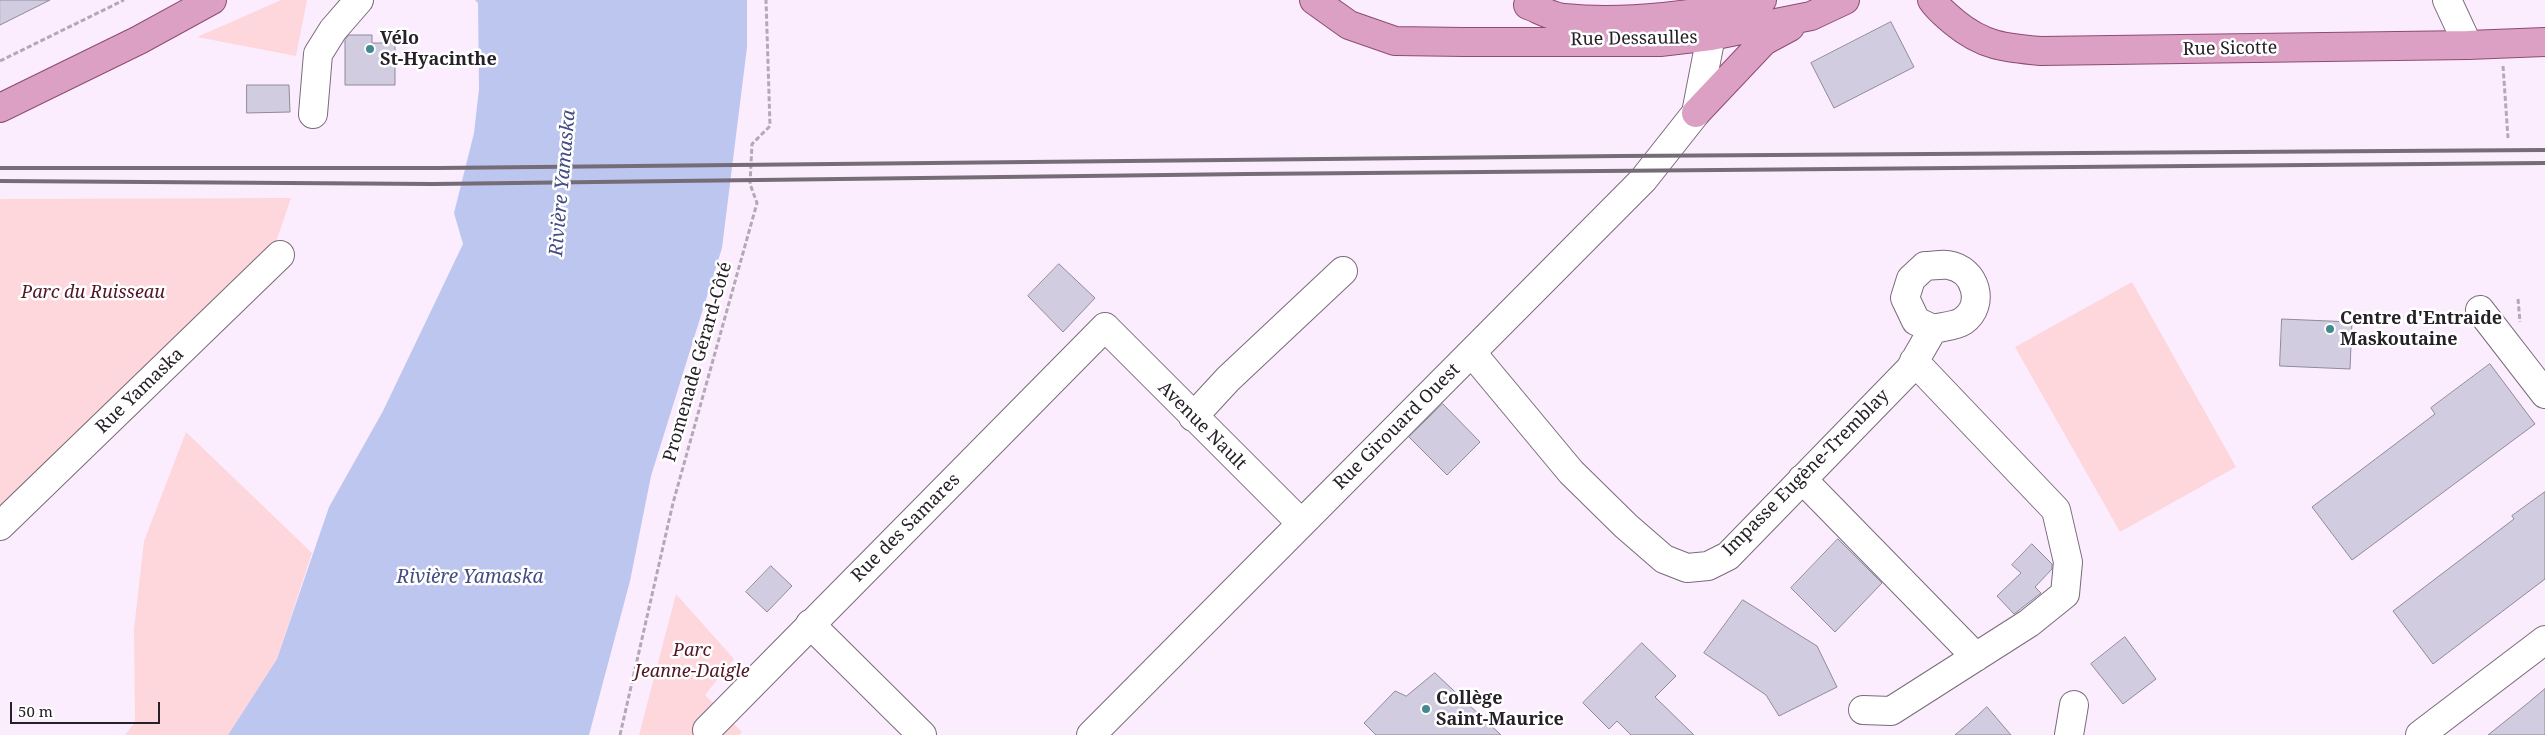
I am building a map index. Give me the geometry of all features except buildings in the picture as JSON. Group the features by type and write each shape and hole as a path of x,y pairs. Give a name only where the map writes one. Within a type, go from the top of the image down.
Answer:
{"main road":[{"path":"139,40 196,0"},
{"path":"0,108 139,40 212,0"},
{"name":"Rue Dessaulles","path":"1314,0 1349,25 1396,41 1660,42 1710,16 1762,0"},
{"name":"Rue Dessaulles","path":"1527,2 1562,18 1637,19 1710,16 1811,16 1845,0"},
{"name":"Rue Sicotte","path":"1932,0 1937,8 1979,40 2001,47 2041,51 2468,46 2545,42"},
{"path":"1507,40 1522,25 1527,2"},
{"path":"1696,113 1764,41 1811,16"}],"street":[{"path":"313,114 318,54 333,30 359,0"},
{"path":"2447,0 2468,46"},
{"path":"1696,113 1710,16"},
{"name":"Rue Girouard Ouest","path":"1091,735 1643,180 1696,113"},
{"name":"Rue Yamaska","path":"0,526 280,255"},
{"path":"1193,417 1228,379 1343,271"},
{"path":"2480,310 2536,367 2545,394"},
{"name":"Avenue Nault","path":"1104,327 1301,524"},
{"name":"Rue des Samares","path":"707,730 1104,327"},
{"name":"Impasse Eugène-Tremblay","path":"1472,353 1571,472 1626,526 1664,559 1687,568 1708,566 1728,556 1910,369 1933,329"},
{"path":"1863,710 1891,711 2029,623 2065,594 2068,562 2056,510 1914,361"},
{"path":"1802,479 1976,657"},
{"path":"810,624 922,735"},
{"path":"2420,735 2545,640"},
{"path":"2069,735 2074,705"}],"path":[{"path":"0,61 124,0"},
{"name":"Promenade Gérard-Côté","path":"620,735 673,502 758,203 750,184 752,144 770,126 766,0"},
{"path":"2503,65 2508,138"}],"green space":[{"path":"281,0 307,0 296,56 197,37"},
{"name":"Parc du Ruisseau","path":"291,198 275,245 0,514 0,199"},
{"path":"2132,282 2236,467 2120,532 2015,347"},
{"path":"186,432 312,553 277,659 228,735 125,735 135,722 134,629 144,541"},
{"name":"Parc Jeanne-Daigle","path":"676,594 734,659 705,695 742,732 739,735 639,735"}],"water":[{"name":"Rivière Yamaska","path":"475,0 747,0 747,47 722,248 651,476 630,581 589,735 228,735 277,659 329,507 383,411 463,244 454,213 474,133 479,89 478,3"}],"railway":[{"path":"0,168 438,168 1620,156 2545,150"},
{"path":"0,181 433,184 1247,174 2545,163"}],"place":[{"name":"Vélo St-Hyacinthe","path":"370,49"},
{"name":"Centre d'Entraide Maskoutaine","path":"2330,329"},
{"name":"Collège Saint-Maurice","path":"1426,709"}]}
